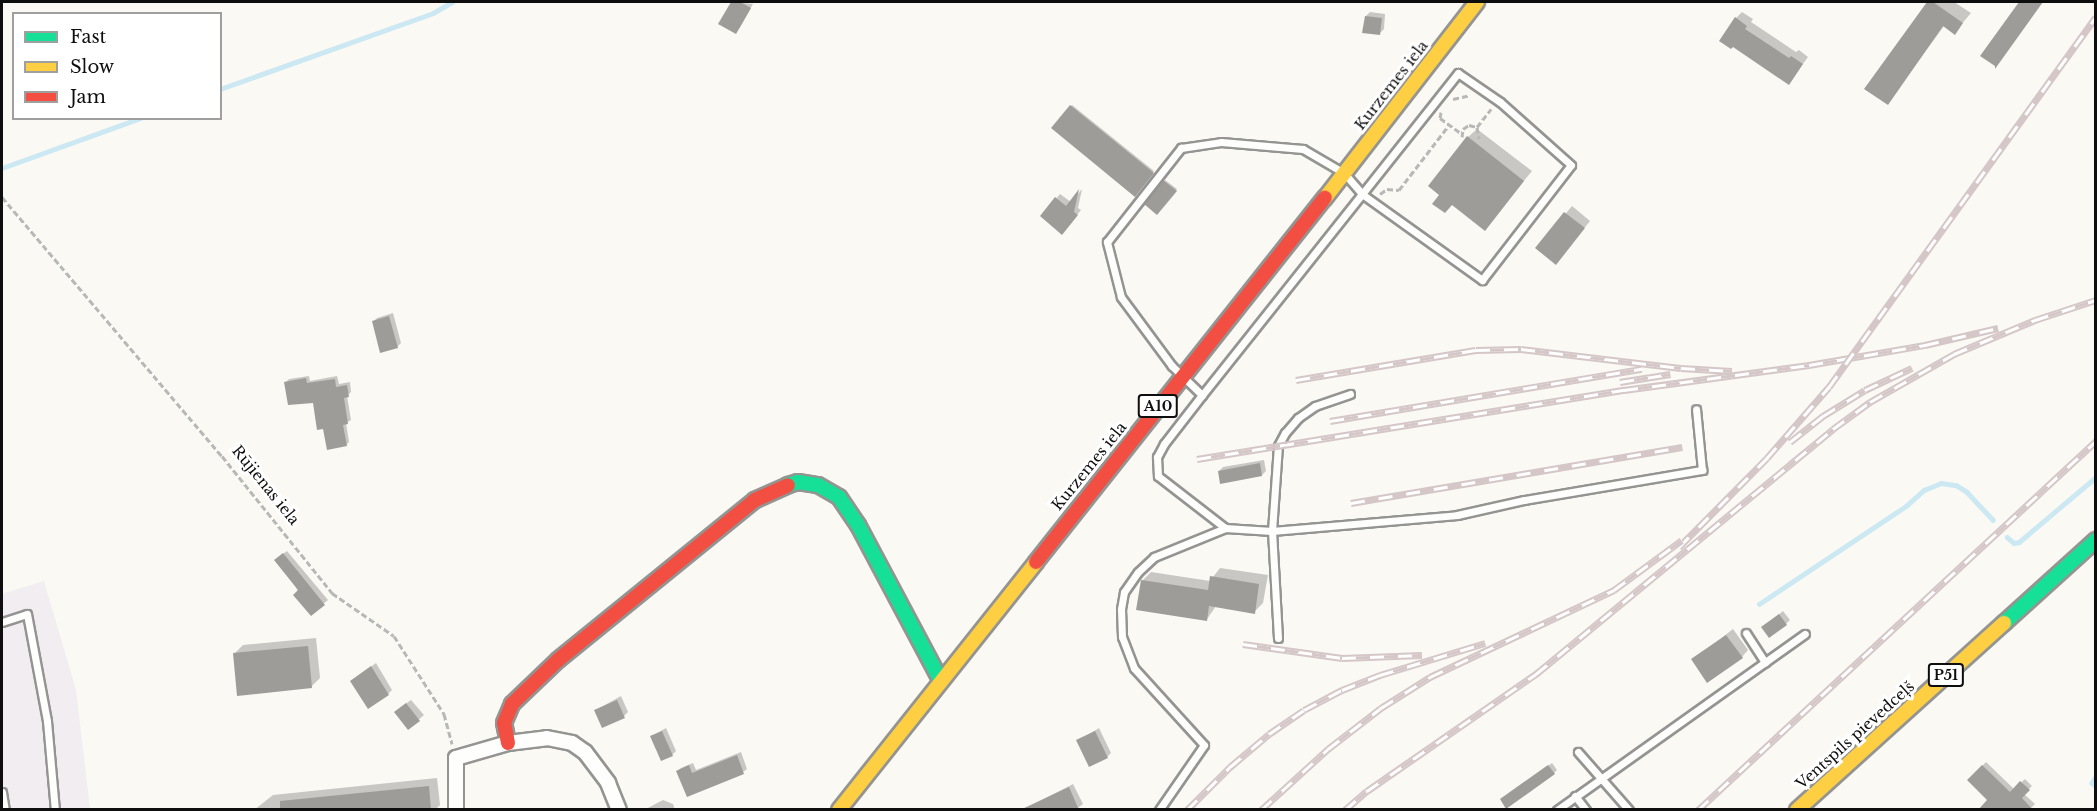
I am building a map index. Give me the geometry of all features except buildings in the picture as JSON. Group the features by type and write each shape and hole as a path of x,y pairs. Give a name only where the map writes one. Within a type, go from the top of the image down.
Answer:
{"main road":[{"name":"Kurzemes iela","path":"839,810 940,679 1344,173 1477,2"},
{"path":"508,743 504,723 512,704 558,660 755,500 778,487 798,482 818,485 839,497 858,525 940,679"},
{"name":"Ventspils pievedceļš","path":"1797,810 2096,540"}],"street":[{"path":"456,810 456,758 508,743 547,738 572,743 585,752 608,783 619,810"}],"lane":[{"path":"1202,395 1182,377 1121,297 1107,242 1181,148 1221,142 1303,149 1344,173 1362,194 1482,280 1570,165 1500,102 1458,73 1362,194 1202,395 1164,444 1156,467 1158,476 1225,528"},
{"path":"1278,638 1272,531 1278,446 1285,433 1298,418 1315,406 1350,394"},
{"path":"1159,810 1204,745 1134,668 1122,637 1125,592 1138,572 1154,557 1225,528 1272,531 1457,515 1524,500 1702,471 1696,410"},
{"path":"2,622 27,614 47,721 55,810"},
{"path":"1746,633 1765,662"},
{"path":"1557,810 1600,777 1805,634"},
{"path":"1578,752 1629,810"},
{"path":"2,792 5,810"},
{"path":"1575,796 1586,810"}],"path":[{"path":"1450,102 1461,95 1477,97"},
{"path":"1479,139 1477,127 1493,107 1485,102"},
{"path":"1446,107 1440,118 1462,135 1469,125 1477,127"},
{"path":"1374,203 1387,189 1399,190 1449,125"},
{"name":"Rūjienas iela","path":"2,197 222,456 332,593 394,636 444,714 456,758"}],"shaded area":[{"path":"44,581 76,690 90,809 2,810 2,594"}],"waterway":[{"path":"222,88 433,13 452,2"},
{"path":"2,168 134,120"},
{"path":"2007,537 2014,543 2019,542 2096,477"},
{"path":"1759,604 1906,506 1924,490 1941,483 1956,485 1967,492 1993,520"},
{"path":"2096,777 2092,783 2096,786"}],"railway":[{"path":"1679,547 1767,458 1829,387 2096,17"},
{"path":"1345,810 1367,791 1536,674 1833,429 1870,402 1954,354 2035,320 2096,300"},
{"path":"1197,459 1624,390 1809,365 1925,345 1998,328"},
{"path":"1296,380 1476,350 1521,349 1681,368 1732,371"},
{"path":"1790,442 1823,416 1865,390 1912,368"},
{"path":"1330,421 1642,369"},
{"path":"1620,382 1670,374"},
{"path":"1698,810 2096,441"},
{"path":"1351,503 1682,447"},
{"path":"1261,810 1328,749 1381,708 1430,677 1614,590 1682,540"},
{"path":"1187,810 1230,767 1269,734 1304,710 1342,690 1380,675 1485,643"},
{"path":"1243,644 1342,658 1422,655"}],"traffic: fast":[{"path":"788,485 798,482 818,485 839,497 858,525 940,679"},
{"path":"2004,623 2096,540"}],"traffic: slow":[{"path":"1325,198 1477,2"},
{"path":"839,810 1036,562"},
{"path":"1797,810 2004,623"}],"traffic: jam":[{"path":"1036,562 1325,198"},
{"path":"508,743 504,723 512,704 558,660 755,500 788,485"}]}
